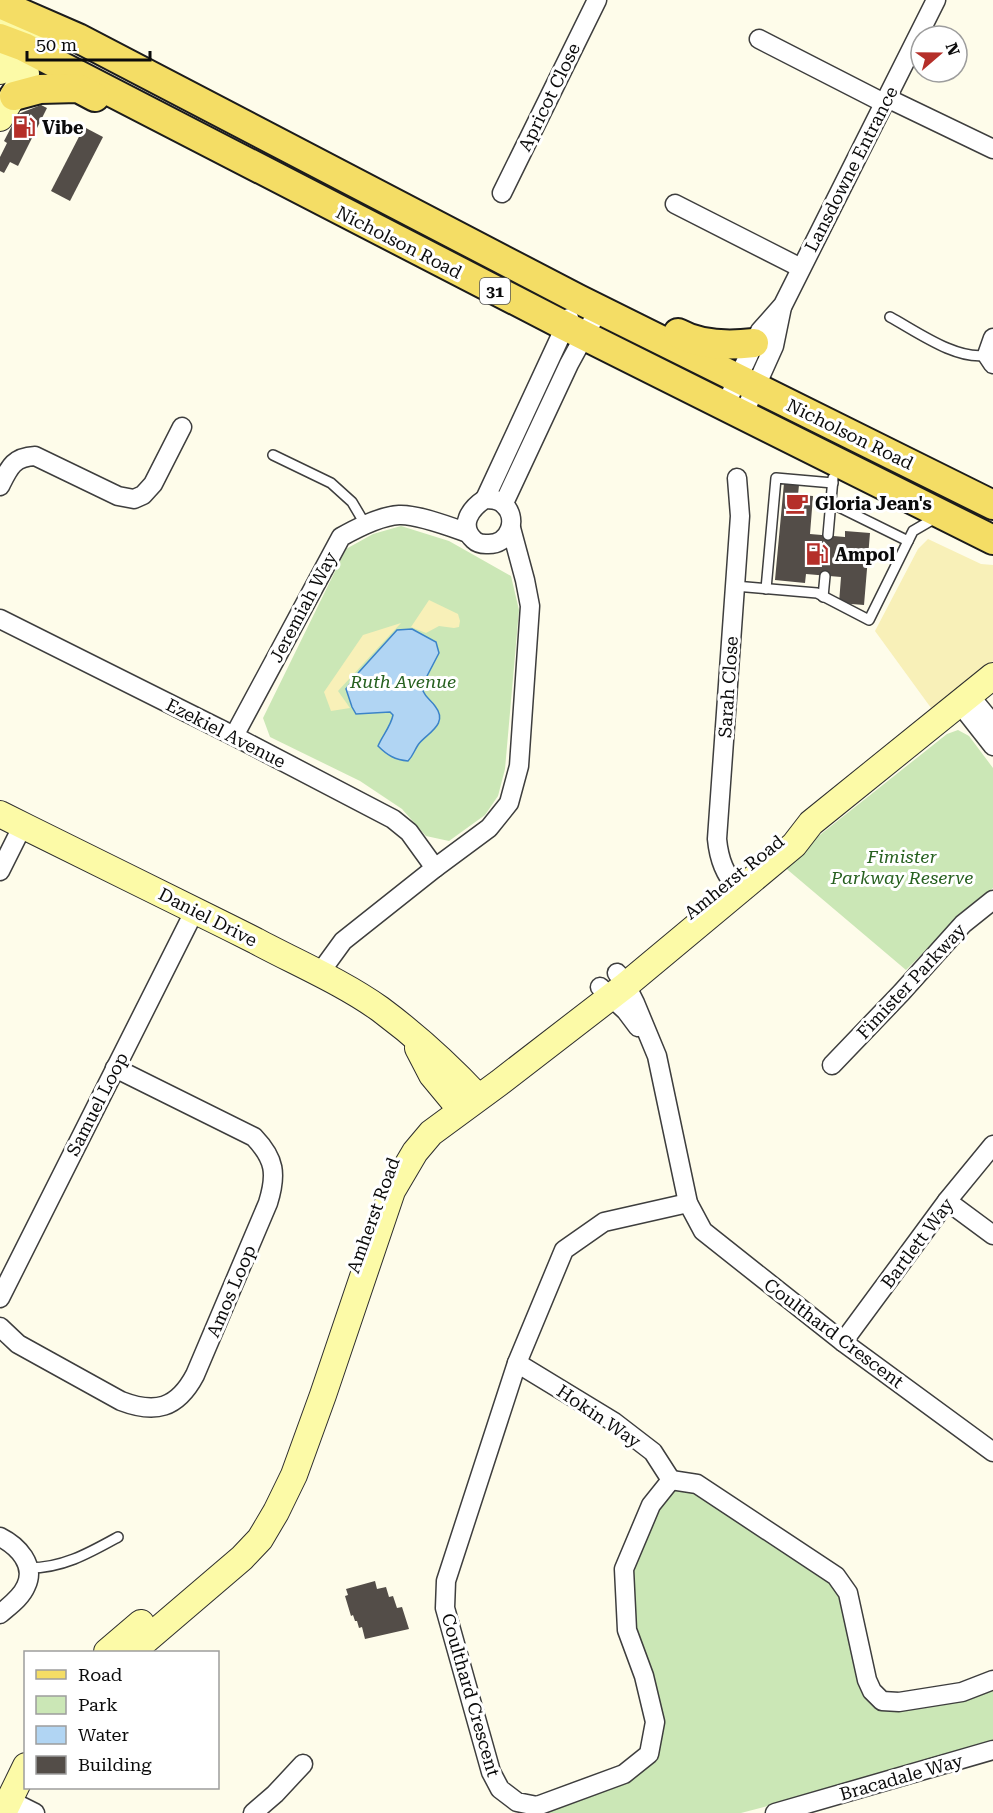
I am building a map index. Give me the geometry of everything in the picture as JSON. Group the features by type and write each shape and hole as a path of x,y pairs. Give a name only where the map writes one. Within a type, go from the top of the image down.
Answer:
{"main road":[{"name":"Nicholson Road","path":"0,4 78,38 588,304 993,505"},
{"path":"0,16 13,21 18,26 0,71"},
{"path":"12,43 43,43 78,38"},
{"name":"Nicholson Road","path":"12,43 734,411 834,472 942,515 993,540"},
{"path":"7,107 26,74 12,43"},
{"path":"7,107 40,88 78,88 292,197 316,199"},
{"path":"588,304 630,306 693,341 721,345 754,343"},
{"name":"Amherst Road","path":"134,1651 242,1558 260,1539 294,1475 392,1191 415,1152 431,1133 491,1074 613,985 733,885 788,834 811,823 993,676"},
{"name":"Daniel Drive","path":"0,814 195,910 319,974 377,1008 446,1064 465,1099"},
{"name":"Amherst Road","path":"109,1651 215,1562 254,1520 302,1426 393,1154 421,1125 465,1099"},
{"path":"20,1806 24,1779"}],"street":[{"name":"Apricot Close","path":"502,194 597,0"},
{"name":"Lansdowne Entrance","path":"734,411 747,383 774,346 783,305 936,0"},
{"path":"759,39 993,149"},
{"path":"675,204 801,268"},
{"path":"511,528 504,539 495,545 480,544 468,533 466,523 468,514 476,504 485,499 588,304"},
{"name":"Lansdowne Entrance","path":"747,383 754,343 760,331 783,305"},
{"path":"504,504 569,364 575,331"},
{"path":"0,486 14,462 35,456 118,496 134,499 143,495 153,484 182,428"},
{"name":"Sarah Close","path":"733,885 719,859 717,839 740,516 737,478"},
{"path":"319,974 343,942 489,828 509,802 519,766 530,606 511,528 511,518 504,504 496,500 485,499"},
{"name":"Jeremiah Way","path":"438,522 468,514"},
{"name":"Jeremiah Way","path":"234,736 341,537 365,524 399,515 438,522 468,533"},
{"path":"495,545 522,570"},
{"name":"Ezekiel Avenue","path":"0,619 234,736 393,819 409,832 435,868"},
{"path":"965,700 993,724"},
{"path":"965,700 993,746"},
{"path":"0,871 23,825"},
{"name":"Fimister Parkway","path":"832,1065 902,993 963,924 993,900"},
{"name":"Samuel Loop","path":"0,1298 195,910"},
{"name":"Coulthard Crescent","path":"613,985 657,1056 688,1203 703,1231 843,1342 993,1452"},
{"name":"Amos Loop","path":"0,1327 18,1344 121,1401 138,1408 153,1408 177,1399 188,1388 195,1375 268,1203 274,1184 273,1169 264,1147 254,1137 115,1068"},
{"name":"Bartlett Way","path":"843,1342 947,1201 993,1145"},
{"path":"947,1201 993,1235"},
{"name":"Coulthard Crescent","path":"671,1480 651,1505 624,1569 627,1630 644,1676 656,1722 649,1754 624,1774 601,1783 537,1806 517,1802 500,1790 491,1772 445,1608 446,1581 517,1363 564,1250 604,1222 688,1203"},
{"name":"Hokin Way","path":"517,1363 622,1428 653,1452 671,1480"},
{"path":"671,1480 697,1484 836,1576 848,1593 867,1680 872,1691 882,1701 899,1702 962,1692 993,1680"},
{"path":"0,1536 20,1551 29,1568 27,1586 17,1600 0,1614"},
{"name":"Bracadale Way","path":"775,1813 993,1750"},
{"path":"253,1813 275,1794 303,1764"}],"lane":[{"path":"890,317 956,352 977,357 991,353"},
{"path":"273,455 331,483 352,502 365,524"},
{"path":"766,589 776,478 834,472 828,535"},
{"path":"831,503 908,542"},
{"path":"735,586 817,593 869,620 913,531 942,515"},
{"path":"823,597 825,576"},
{"path":"29,1568 45,1568 71,1561 118,1537"}],"green space":[{"name":"Ruth Avenue","path":"401,526 449,541 511,576 519,610 505,769 498,796 485,815 449,841 426,836 402,809 360,781 270,737 263,718 346,549 373,534"},
{"name":"Fimister Parkway Reserve","path":"958,730 969,736 993,768 993,888 967,909 906,970 782,865 947,734"},
{"path":"673,1483 695,1486 829,1579 840,1593 868,1698 993,1682 993,1747 741,1813 538,1813 626,1777 658,1721 630,1628 626,1570 653,1506"}],"sand":[{"path":"928,539 981,564 993,565 993,661 934,712 875,631 918,549"},
{"path":"429,600 458,614 459,627 439,626 426,633 411,627"},
{"path":"401,623 338,691 350,708 331,711 324,692 363,635"}],"water":[{"path":"412,629 436,642 439,653 425,680 423,691 435,706 440,719 408,761 399,760 378,746 393,715 390,712 356,714 346,689 397,630"}],"building":[{"name":"Vibe","path":"41,105 47,108 18,166 10,162 4,173 0,171 0,157 7,143 4,141 18,114"},
{"path":"84,127 103,137 70,201 51,191"},
{"path":"784,483 799,485 798,495 813,496 810,534 845,537 845,531 870,533 864,605 839,603 841,577 806,574 805,583 775,580"},
{"path":"375,1581 377,1589 386,1587 389,1597 393,1596 397,1608 402,1607 409,1629 365,1639 362,1627 359,1628 353,1615 351,1616 345,1596 348,1595 346,1589"}],"place":[{"name":"Vibe","path":"24,127"},
{"name":"Gloria Jean's","path":"797,503"},
{"name":"Ampol","path":"817,554"}]}
